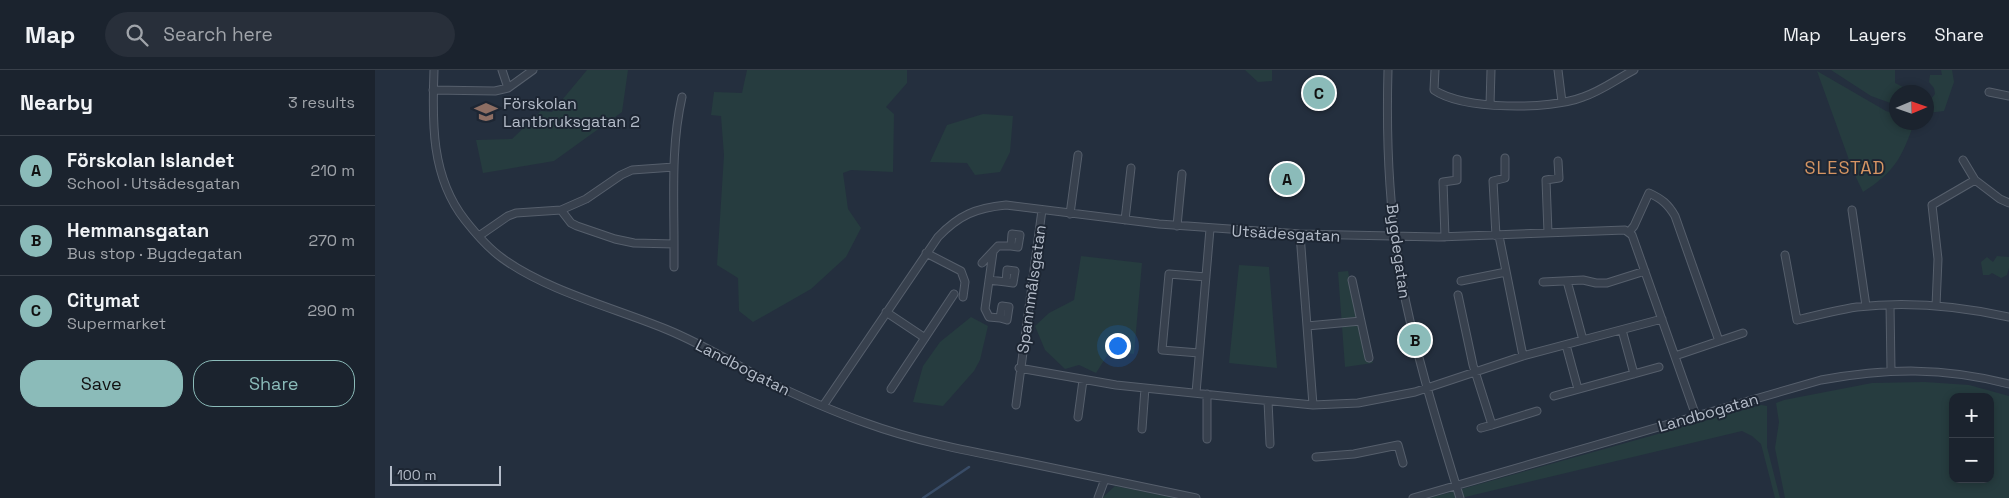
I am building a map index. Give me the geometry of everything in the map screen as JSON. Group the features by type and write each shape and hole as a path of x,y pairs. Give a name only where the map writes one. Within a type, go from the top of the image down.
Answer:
{"street":[{"name":"Landbogatan","path":"434,70 434,140 444,182 464,218 479,236 499,257 520,270 543,282 683,336 766,380 867,424 918,439 1196,498"},
{"path":"502,70 508,88"},
{"path":"433,90 495,91 508,88 533,70"},
{"name":"Bygdegatan","path":"1388,70 1387,128 1395,237 1407,308 1460,498"},
{"path":"1435,70 1434,90 1440,95 1469,103 1532,106 1582,98 1634,70"},
{"path":"1490,105 1491,70"},
{"path":"1558,70 1562,102"},
{"path":"1989,92 2009,96"},
{"path":"674,267 674,167 678,115 682,97"},
{"path":"1070,214 1078,155"},
{"path":"1505,158 1505,178 1493,181 1497,236 1523,356"},
{"path":"1445,237 1443,182 1457,180 1457,159"},
{"path":"1548,233 1546,180 1559,178 1558,160"},
{"path":"1963,160 1975,180 2000,199 2009,203"},
{"path":"479,236 508,216 516,213 561,210 586,199 621,174 632,170 674,167"},
{"path":"1125,220 1131,168"},
{"path":"1177,226 1182,174"},
{"path":"1936,306 1938,258 1932,205 1975,180"},
{"path":"1696,416 1645,271 1629,232 1635,226 1647,192 1661,198 1675,216 1719,341"},
{"name":"Utsädesgatan","path":"823,406 938,237 957,220 986,207 1007,205 1177,226 1300,234 1445,237 1621,230 1629,232"},
{"path":"561,210 577,226 615,239 634,243 674,244"},
{"name":"Spannmålsgatan","path":"1015,405 1021,374 1019,368 1043,210"},
{"path":"1852,210 1866,306"},
{"path":"1196,393 1211,229"},
{"path":"1300,234 1313,405"},
{"path":"981,263 998,246 1011,246"},
{"path":"993,252 986,313 989,317 1000,318"},
{"path":"926,254 961,271 965,282 963,297"},
{"path":"1785,255 1794,320 1866,306 1890,305 1936,306 1985,311 2009,317"},
{"path":"1543,282 1583,280 1607,283 1645,271"},
{"path":"1461,281 1506,272"},
{"path":"1199,353 1162,350 1169,274 1206,277"},
{"path":"989,280 1005,282"},
{"path":"1352,280 1369,358"},
{"path":"1567,281 1583,340"},
{"path":"891,389 954,294"},
{"path":"1458,295 1475,372 1492,425"},
{"path":"1890,305 1891,370"},
{"path":"886,312 925,338"},
{"name":"Spannmålsgatan","path":"1019,368 1083,380 1268,401 1313,405 1367,402 1428,388 1523,356 1662,319"},
{"path":"1307,326 1361,321"},
{"path":"1622,330 1634,374"},
{"path":"1675,356 1743,333"},
{"path":"1566,345 1578,389"},
{"path":"1554,396 1659,366"},
{"name":"Landbogatan","path":"1413,498 1821,380 1856,373 1891,370 1951,372 2009,384"},
{"path":"1078,417 1083,380"},
{"path":"1142,429 1145,388"},
{"path":"1207,394 1207,439"},
{"path":"1268,401 1270,444"},
{"path":"1481,428 1537,411"},
{"path":"1316,457 1354,454 1398,445 1403,463"},
{"path":"1098,498 1105,479"}],"green space":[{"path":"587,70 628,70 622,112 554,161 483,173 476,140 512,139 541,111 552,112"},
{"path":"747,70 907,70 907,83 886,107 894,114 893,172 851,170 843,173 848,209 861,228 846,257 811,289 753,322 739,311 738,278 717,265 724,155 721,116 711,115 714,92 742,93"},
{"path":"1245,70 1272,70 1272,81 1258,82"},
{"path":"1831,70 1895,70 1895,83 1899,85 1889,85 1889,102 1871,96"},
{"path":"1941,70 1952,70 1954,82 1944,111 1934,112 1935,94 1934,85 1929,82 1930,75 1942,75"},
{"path":"1817,71 1889,112 1889,130 1911,130 1896,163 1874,185 1863,192 1853,171"},
{"path":"983,114 1013,116 1010,152 1000,172 975,175 967,163 930,162 947,125"},
{"path":"1081,256 1142,263 1134,354 1110,351 1096,373 1079,365 1065,369 1045,350 1035,326 1049,313 1074,300"},
{"path":"1997,256 2009,257 2007,275 2001,278 1992,273 1983,275 1981,262 1987,257 1993,262"},
{"path":"1239,265 1269,267 1277,368 1229,363"},
{"path":"1348,271 1366,361 1372,360 1373,363 1345,367 1338,272"},
{"path":"971,317 988,326 980,360 974,371 943,406 913,402 923,366 940,342"},
{"path":"1925,382 1969,385 2009,396 2009,498 1785,498 1775,448 1779,422 1776,403 1872,383"},
{"path":"1761,405 1767,406 1767,447 1780,498 1775,498 1761,444 1752,436 1742,431 1461,498 1430,498"},
{"path":"1115,486 1176,498 1102,498"}],"waterway":[{"path":"923,498 969,467"}],"place":[{"name":"Citymat","path":"1319,93"},
{"name":"Förskolan Lantbruksgatan 2","path":"486,112"},
{"name":"Förskolan Islandet","path":"1287,179"},
{"name":"Hemmansgatan","path":"1415,340"}],"district":[{"name":"SLESTAD","path":"1845,168"}]}
